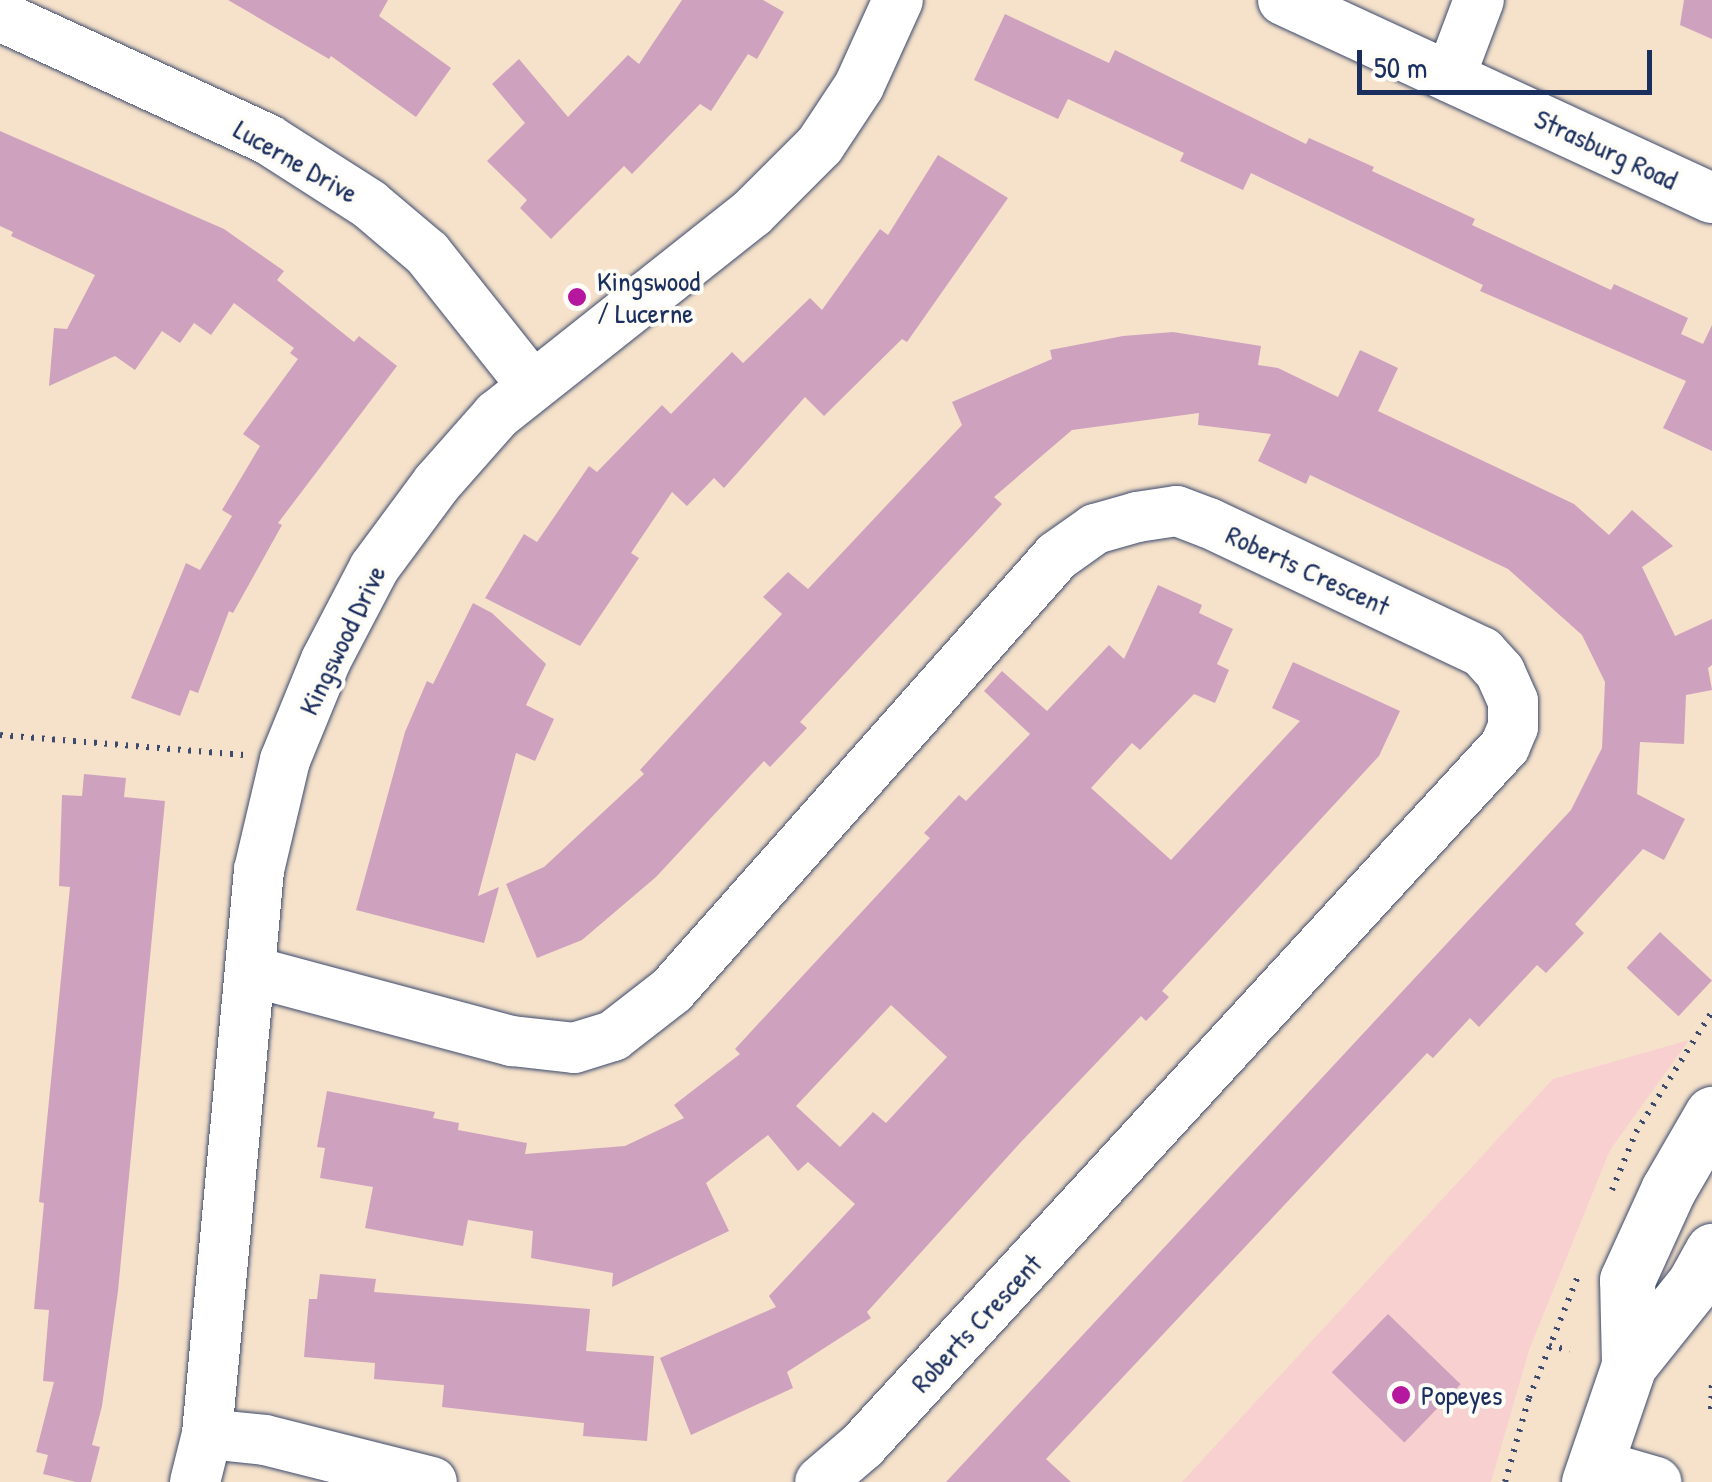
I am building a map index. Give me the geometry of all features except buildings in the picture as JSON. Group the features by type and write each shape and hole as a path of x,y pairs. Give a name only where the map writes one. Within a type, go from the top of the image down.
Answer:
{"main road":[{"path":"1592,1473 1629,1365 1628,1280 1668,1190 1712,1114"},
{"path":"1629,1365 1694,1284 1712,1251"}],"street":[{"name":"Kingswood Drive","path":"196,1482 207,1434 259,870 285,760 326,660 374,568 436,483 498,415 752,213 820,144 859,86 898,0"},
{"name":"Strasburg Road","path":"1283,0 1712,198"},
{"path":"1450,77 1479,0"},
{"name":"Lucerne Drive","path":"0,16 269,140 369,204 427,253 532,385"},
{"name":"Roberts Crescent","path":"250,971 512,1041 574,1048 613,1036 672,990 1057,556 1095,530 1137,517 1177,512 1209,523 1482,652 1500,672 1513,700 1513,727 1505,746 875,1432 820,1482"},
{"path":"207,1434 265,1440 432,1482"},
{"path":"1592,1473 1656,1482"}],"path":[{"path":"0,735 285,760"},
{"path":"1549,1346 1570,1350"},
{"path":"1710,1409 1712,1383"}],"shaded area":[{"path":"1689,1040 1610,1150 1529,1350 1491,1482 1182,1482 1553,1079"}],"place":[{"name":"Kingswood / Lucerne","path":"577,297"},
{"name":"Popeyes","path":"1401,1395"}]}
